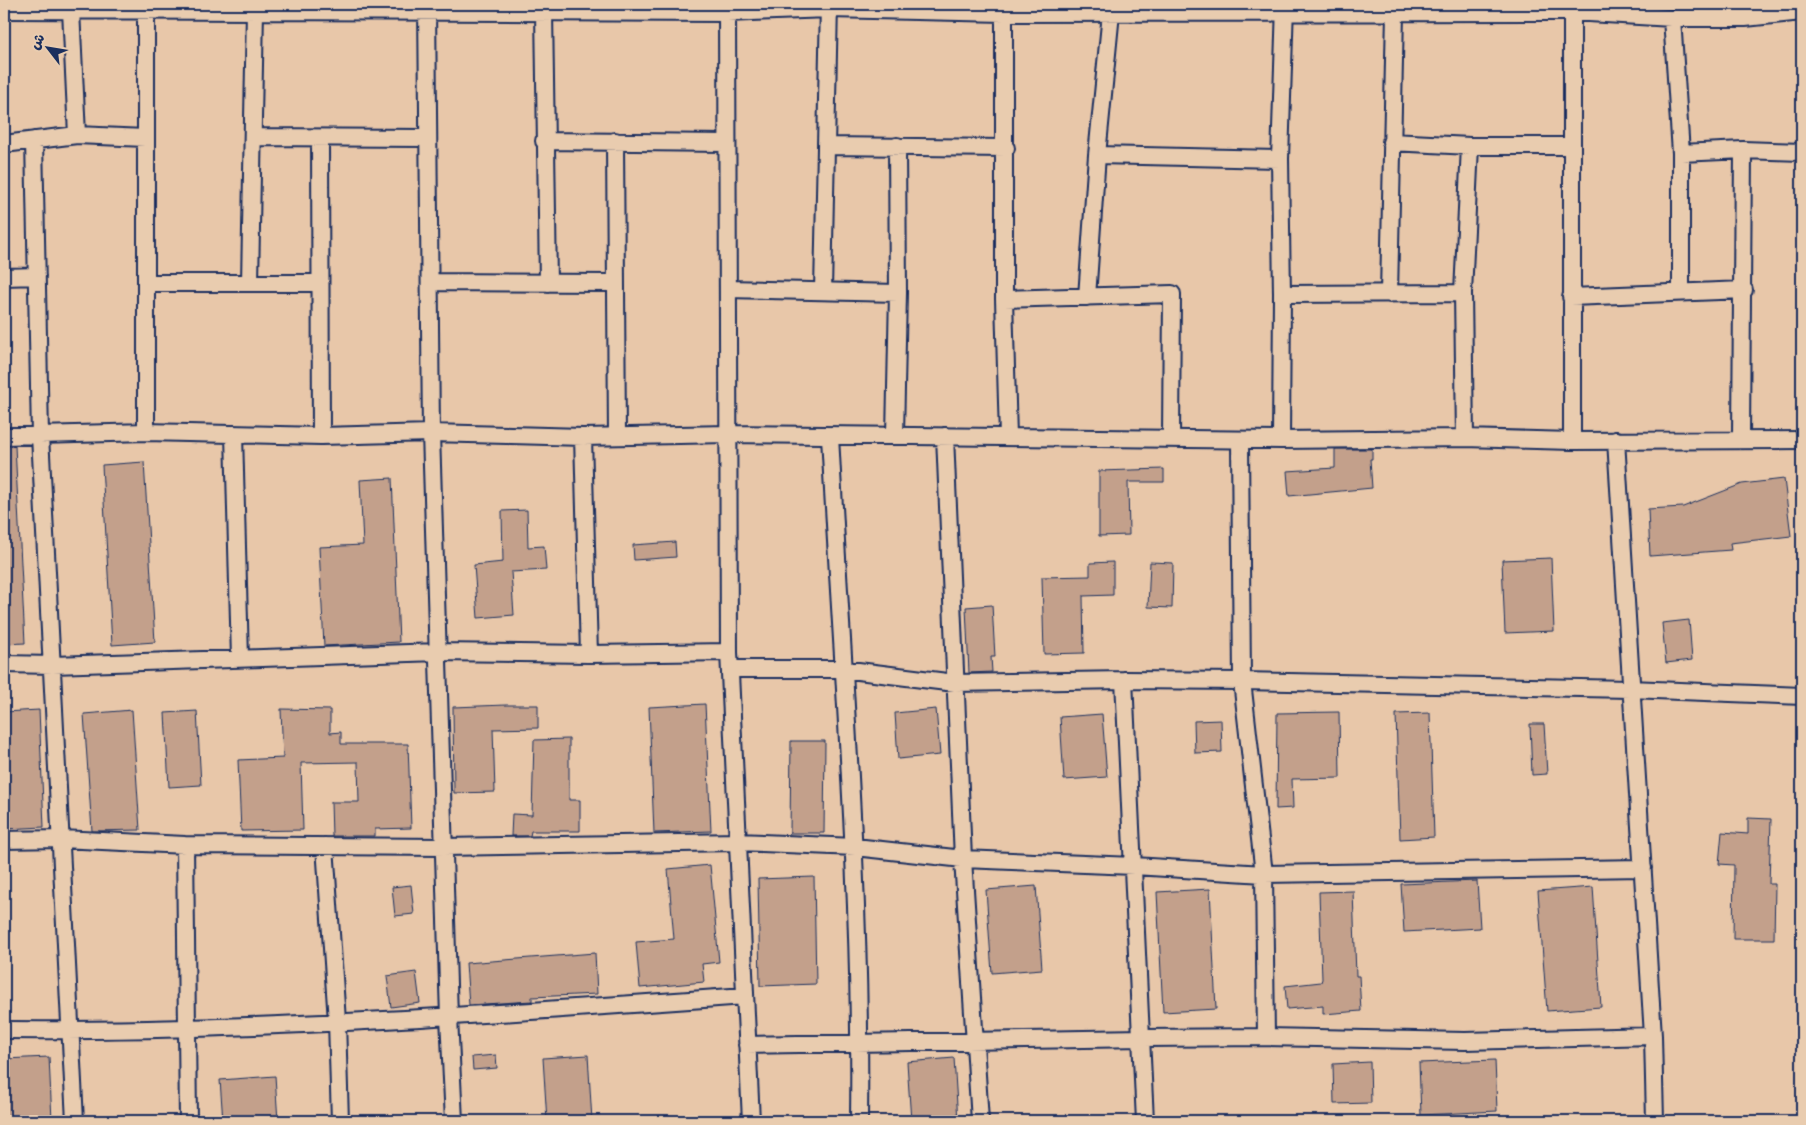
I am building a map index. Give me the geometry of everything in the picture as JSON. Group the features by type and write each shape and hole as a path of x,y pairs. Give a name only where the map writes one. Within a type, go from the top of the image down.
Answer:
{"street":[{"path":"4,10 40,6 71,10 146,7 255,10 427,7 544,11 620,8 829,6 1111,13 1183,9 1285,9 1395,13 1466,8 1572,8 1672,18 1745,11 1802,12"},
{"path":"824,291 829,6"},
{"path":"146,7 146,432"},
{"path":"427,7 431,433 449,1017 454,1121"},
{"path":"727,8 725,143 728,289 729,652 751,1121"},
{"path":"1572,8 1572,441"},
{"path":"1004,9 1006,148 1004,300 1008,437"},
{"path":"1281,440 1282,294 1280,159 1285,9"},
{"path":"71,10 77,135"},
{"path":"250,283 255,10"},
{"path":"544,11 544,141 548,283"},
{"path":"1087,297 1097,155 1111,13"},
{"path":"1389,294 1395,13"},
{"path":"1672,18 1681,153 1682,291"},
{"path":"4,144 77,135 145,138"},
{"path":"253,137 320,139 427,138"},
{"path":"320,139 321,436"},
{"path":"34,140 40,435 76,1121"},
{"path":"544,141 725,143"},
{"path":"615,141 617,436"},
{"path":"1391,142 1470,146 1571,146"},
{"path":"827,146 1006,148"},
{"path":"895,435 898,293 897,146"},
{"path":"1465,438 1463,294 1470,146"},
{"path":"1681,153 1744,150 1802,152"},
{"path":"1740,439 1744,290 1744,150"},
{"path":"1097,155 1280,159"},
{"path":"4,277 37,276"},
{"path":"430,282 615,283"},
{"path":"147,283 320,283"},
{"path":"728,289 898,293"},
{"path":"1571,297 1682,291 1744,290"},
{"path":"1004,300 1172,294 1171,439"},
{"path":"1282,294 1463,294"},
{"path":"4,436 146,432 321,436 431,433 583,436 727,434 895,435 1240,440 1465,438 1572,441 1802,440"},
{"path":"234,434 240,659"},
{"path":"583,436 589,654"},
{"path":"830,436 842,669 854,847 860,1043 859,1121"},
{"path":"945,436 963,860 980,1121"},
{"path":"1240,440 1242,681 1264,874 1266,1037"},
{"path":"1616,440 1653,1036 1655,1121"},
{"path":"4,664 53,666 438,652 589,654 729,652"},
{"path":"730,669 842,669 955,683 1124,680 1242,681 1630,689 1802,696"},
{"path":"1124,680 1143,1038 1145,1121"},
{"path":"4,840 61,839 185,845 444,847 738,842 854,847 963,860 1134,866 1264,874 1643,868"},
{"path":"185,845 188,1121"},
{"path":"325,846 337,1021 340,1121"},
{"path":"4,1030 186,1029 449,1017 745,996"},
{"path":"747,1045 1266,1037 1464,1041 1653,1036"}],"building":[{"path":"4,446 15,446 25,643 4,644"},
{"path":"1335,449 1372,449 1372,459 1370,459 1372,488 1289,496 1287,471 1335,468"},
{"path":"144,462 155,642 112,645 102,465"},
{"path":"1164,469 1164,482 1128,482 1129,535 1099,536 1099,471"},
{"path":"392,478 399,642 324,646 319,547 363,545 360,480"},
{"path":"1784,479 1791,536 1730,543 1731,550 1650,556 1648,509 1683,507 1742,484"},
{"path":"527,510 528,547 544,546 546,570 511,572 514,615 478,618 474,565 503,562 502,511"},
{"path":"675,542 676,557 634,560 633,545"},
{"path":"1551,558 1554,631 1505,633 1502,560"},
{"path":"1113,562 1113,595 1083,596 1084,653 1044,654 1042,577 1090,576 1090,563"},
{"path":"1150,562 1173,563 1172,608 1148,607"},
{"path":"992,605 995,657 991,657 992,672 969,673 966,607"},
{"path":"1689,620 1692,660 1666,663 1662,623"},
{"path":"705,704 711,831 654,833 649,707"},
{"path":"538,705 538,728 493,729 495,792 454,793 453,707"},
{"path":"281,709 330,710 330,733 341,732 341,744 408,744 411,828 375,829 375,836 332,836 331,802 359,802 358,762 301,763 303,830 241,831 238,760 283,758"},
{"path":"936,709 940,755 898,759 895,713"},
{"path":"39,710 44,827 4,829 4,712"},
{"path":"132,710 140,830 92,831 84,714"},
{"path":"197,711 201,785 169,787 165,713"},
{"path":"1339,712 1340,778 1292,779 1293,808 1276,809 1277,713"},
{"path":"1430,713 1434,837 1400,839 1396,714"},
{"path":"1102,714 1107,777 1064,780 1060,717"},
{"path":"1221,720 1222,752 1195,753 1194,721"},
{"path":"1530,724 1544,724 1547,774 1532,775"},
{"path":"569,739 569,800 580,800 580,831 531,831 530,836 511,836 512,814 532,815 534,740"},
{"path":"791,741 825,741 824,833 790,833"},
{"path":"1748,818 1771,819 1769,884 1775,884 1774,939 1733,939 1734,865 1719,864 1722,832 1748,834"},
{"path":"710,865 719,962 702,964 704,982 640,988 636,942 674,939 668,869"},
{"path":"814,877 816,984 760,986 758,879"},
{"path":"1477,881 1480,928 1404,932 1401,884"},
{"path":"411,885 414,914 395,916 392,887"},
{"path":"1036,886 1042,969 992,973 986,890"},
{"path":"1593,887 1601,1007 1547,1011 1538,891"},
{"path":"1210,889 1216,1009 1163,1012 1157,892"},
{"path":"1353,891 1356,976 1359,976 1361,1011 1323,1014 1323,1006 1287,1009 1285,986 1321,982 1322,979 1319,892"},
{"path":"595,953 597,994 532,997 532,1001 469,1005 466,963"},
{"path":"416,972 420,1003 391,1007 387,976"},
{"path":"496,1055 497,1068 473,1070 472,1057"},
{"path":"588,1055 592,1121 547,1121 543,1058"},
{"path":"49,1057 52,1121 4,1121 4,1059"},
{"path":"954,1058 958,1121 911,1121 907,1062"},
{"path":"1495,1060 1497,1111 1421,1115 1419,1063"},
{"path":"1370,1062 1371,1103 1334,1104 1333,1064"},
{"path":"275,1076 278,1121 223,1121 220,1080"}]}
